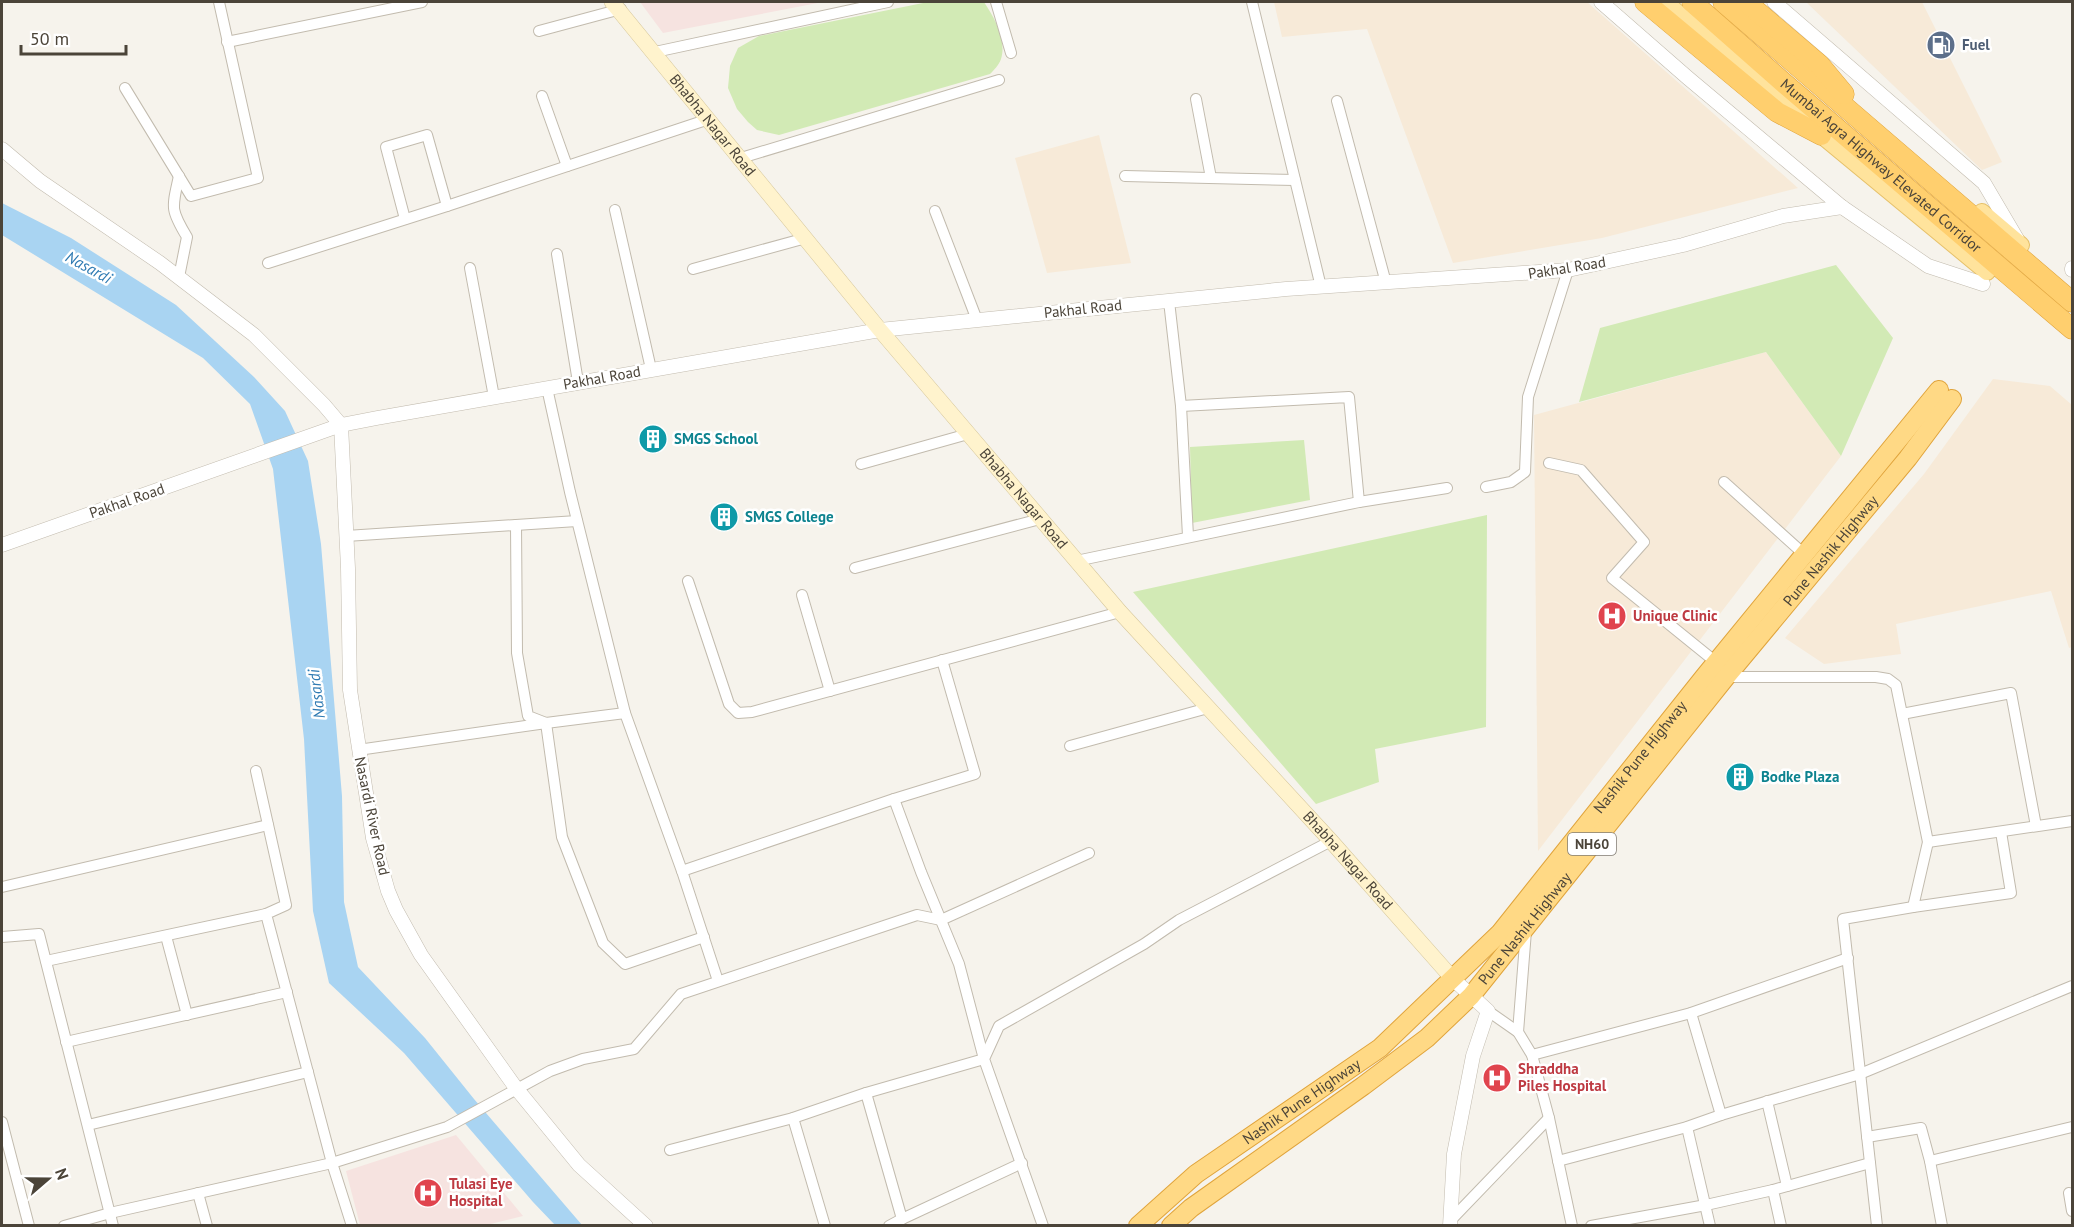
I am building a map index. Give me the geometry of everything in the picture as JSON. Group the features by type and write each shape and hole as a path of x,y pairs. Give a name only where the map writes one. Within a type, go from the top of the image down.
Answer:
{"highway":[{"path":"1645,2 1777,112 1821,135"},
{"name":"Mumbai Agra Highway Elevated Corridor","path":"1692,2 2073,329"},
{"name":"Mumbai Agra Highway Elevated Corridor","path":"1723,2 2073,302"},
{"path":"1746,2 1819,64 1850,101"},
{"name":"Nashik Pune Highway","path":"1138,1226 1196,1174 1380,1048 1500,933 1722,670 1805,555 1946,394"},
{"name":"Pune Nashik Highway","path":"1171,1226 1191,1208 1427,1038 1471,996 1722,670 1908,458 1946,394"}],"main road":[{"path":"1665,2 1985,278"},
{"path":"1734,2 2021,245"},
{"name":"Bhabha Nagar Road","path":"616,5 880,330 1076,561 1453,979"}],"street":[{"path":"125,88 191,196 258,178 219,2"},
{"path":"228,42 422,2"},
{"path":"655,52 888,2"},
{"path":"996,2 1011,53"},
{"path":"1252,2 1321,287"},
{"path":"1601,2 1842,207 1928,266 1985,278"},
{"path":"1774,2 1984,183 2021,245"},
{"path":"539,31 616,5"},
{"path":"741,158 999,80"},
{"path":"542,96 567,166"},
{"path":"1196,99 1211,178"},
{"path":"1337,101 1386,283"},
{"path":"268,263 709,119"},
{"path":"405,219 386,147 427,135 447,206"},
{"path":"2,149 40,181 179,277 254,334 341,425"},
{"path":"179,176 173,202 174,215 187,237 179,277"},
{"path":"1125,176 1295,180"},
{"name":"Pakhal Road","path":"2,545 341,425 880,330 1286,289 1568,270 1683,245 1783,216 1842,207"},
{"path":"615,210 651,369"},
{"path":"935,211 976,320"},
{"path":"693,270 806,238"},
{"path":"557,254 578,382"},
{"path":"470,268 494,397"},
{"path":"1486,488 1511,482 1525,472 1528,397 1568,270"},
{"path":"1169,301 1181,406 1188,536"},
{"path":"547,388 577,521 625,713 682,871 718,981"},
{"path":"1181,406 1349,397 1359,502"},
{"name":"Nasardi River Road","path":"341,425 350,690 373,838 388,891 421,955 516,1088 579,1165 646,1226"},
{"path":"861,464 968,434"},
{"path":"1549,463 1581,470 1644,542 1611,578 1722,670 1876,677 1888,679 1896,685 1928,842 1913,908"},
{"path":"1724,482 1805,555"},
{"path":"1076,561 1359,502 1448,488"},
{"path":"855,568 1040,519"},
{"path":"346,536 577,521"},
{"path":"516,525 517,653 528,716 546,723"},
{"path":"688,581 729,704 738,714 1120,612"},
{"path":"802,595 831,691"},
{"path":"682,871 975,774 942,660"},
{"path":"1902,714 2011,693 2036,826"},
{"path":"1070,746 1208,708"},
{"path":"358,750 625,713"},
{"path":"546,723 562,837 603,943 625,964 704,937"},
{"path":"46,962 266,914 285,905 256,771"},
{"path":"894,799 959,964 984,1059 1043,1226"},
{"path":"1928,842 2073,821"},
{"path":"2,887 268,825"},
{"path":"1877,1226 1843,919 2011,893 2001,832"},
{"path":"670,1149 793,1118 866,1093 984,1059 999,1026 1144,944 1179,920 1331,842"},
{"path":"64,1226 110,1213 332,1163 447,1127 550,1071 582,1059 634,1049 681,994 917,915 941,920 1089,853"},
{"path":"266,914 332,1163 352,1226"},
{"path":"1518,1032 1526,927"},
{"path":"2,938 39,934 112,1226"},
{"path":"166,936 187,1015"},
{"path":"1532,1055 1691,1013 1848,958"},
{"path":"1453,979 1488,1011 1518,1032 1532,1055 1549,1118 1572,1226"},
{"path":"1558,1161 1687,1127 1860,1074 2073,986"},
{"path":"66,1042 287,992"},
{"path":"1449,1224 1454,1154 1473,1056 1488,1011"},
{"path":"1691,1013 1721,1115"},
{"path":"88,1125 308,1072"},
{"path":"866,1093 902,1219"},
{"path":"1767,1101 1787,1186"},
{"path":"793,1118 825,1226"},
{"path":"1449,1224 1549,1118"},
{"path":"2,1122 29,1226"},
{"path":"1687,1127 1710,1226"},
{"path":"1930,1161 2073,1127"},
{"path":"1867,1137 1921,1128 1930,1161 1942,1226"},
{"path":"889,1226 1022,1163"},
{"path":"1592,1226 1773,1190 1870,1163"},
{"path":"1773,1190 1781,1226"},
{"path":"198,1193 207,1226"},
{"path":"2068,1193 2073,1211"}],"shaded area":[{"path":"640,2 823,2 663,33"},
{"path":"1274,2 1587,2 1798,188 1602,238 1453,263 1367,29 1282,37"},
{"path":"1806,2 1922,2 2002,162 1982,170"},
{"path":"1099,135 1131,263 1047,273 1015,158"},
{"path":"1766,352 1841,456 1538,851 1534,415"},
{"path":"1993,379 2050,386 2072,405 2072,647 2069,648 2051,591 1896,624 1901,654 1824,664 1785,638 1924,474"},
{"name":"Tulasi Eye Hospital","path":"456,1135 523,1216 486,1225 360,1225 346,1171"}],"green space":[{"path":"928,2 984,2 995,22 1002,44 1000,61 990,74 779,135 757,130 737,109 728,88 730,66 738,48 759,36"},
{"path":"1836,265 1893,338 1841,456 1766,352 1579,402 1600,328"},
{"path":"1304,440 1310,500 1192,523 1190,447"},
{"path":"1487,515 1486,727 1375,749 1379,782 1316,804 1133,592"}],"water":[{"name":"Nasardi","path":"2,203 71,238 176,305 254,377 285,411 308,461 321,544 342,796 344,902 358,967 425,1038 582,1225 555,1225 404,1053 329,983 313,911 304,739 273,469 250,404 203,358 2,235"}],"place":[{"name":"Fuel","path":"1941,45"},
{"name":"SMGS School","path":"653,439"},
{"name":"SMGS College","path":"724,517"},
{"name":"Unique Clinic","path":"1612,616"},
{"name":"Bodke Plaza","path":"1740,777"},
{"name":"Shraddha Piles Hospital","path":"1497,1078"},
{"name":"Tulasi Eye Hospital","path":"428,1193"}]}
